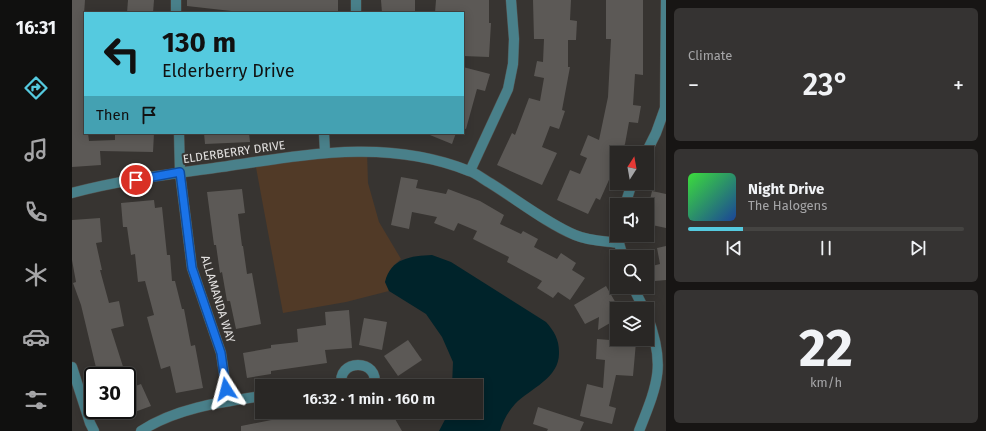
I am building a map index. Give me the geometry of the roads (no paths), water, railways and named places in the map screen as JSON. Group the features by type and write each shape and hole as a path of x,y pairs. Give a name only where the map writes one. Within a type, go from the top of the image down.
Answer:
{"street":[{"path":"176,0 176,12"},
{"path":"356,0 356,12"},
{"path":"470,171 508,89 514,38 511,0"},
{"path":"650,146 665,108 666,0"},
{"name":"ALLAMANDA WAY","path":"179,134 180,172 192,268 221,353 228,401"},
{"path":"324,134 325,152"},
{"name":"ELDERBERRY DRIVE","path":"72,194 92,188 180,172 325,152 367,151 428,158 470,171 517,199 562,229 590,240 610,239"},
{"path":"639,431 657,390 662,361 654,328"},
{"path":"341,379 346,369 350,366 360,364 370,369 373,373 373,379"},
{"path":"72,367 94,431"},
{"path":"140,431 153,422 183,412 228,401 255,397"}],"water":[{"path":"432,255 451,262 546,322 554,332 559,347 558,361 555,369 550,376 515,404 506,417 500,431 439,431 445,419 483,419 483,379 452,379 453,362 442,337 426,314 389,291 385,282 392,268 403,260 417,256"}]}
